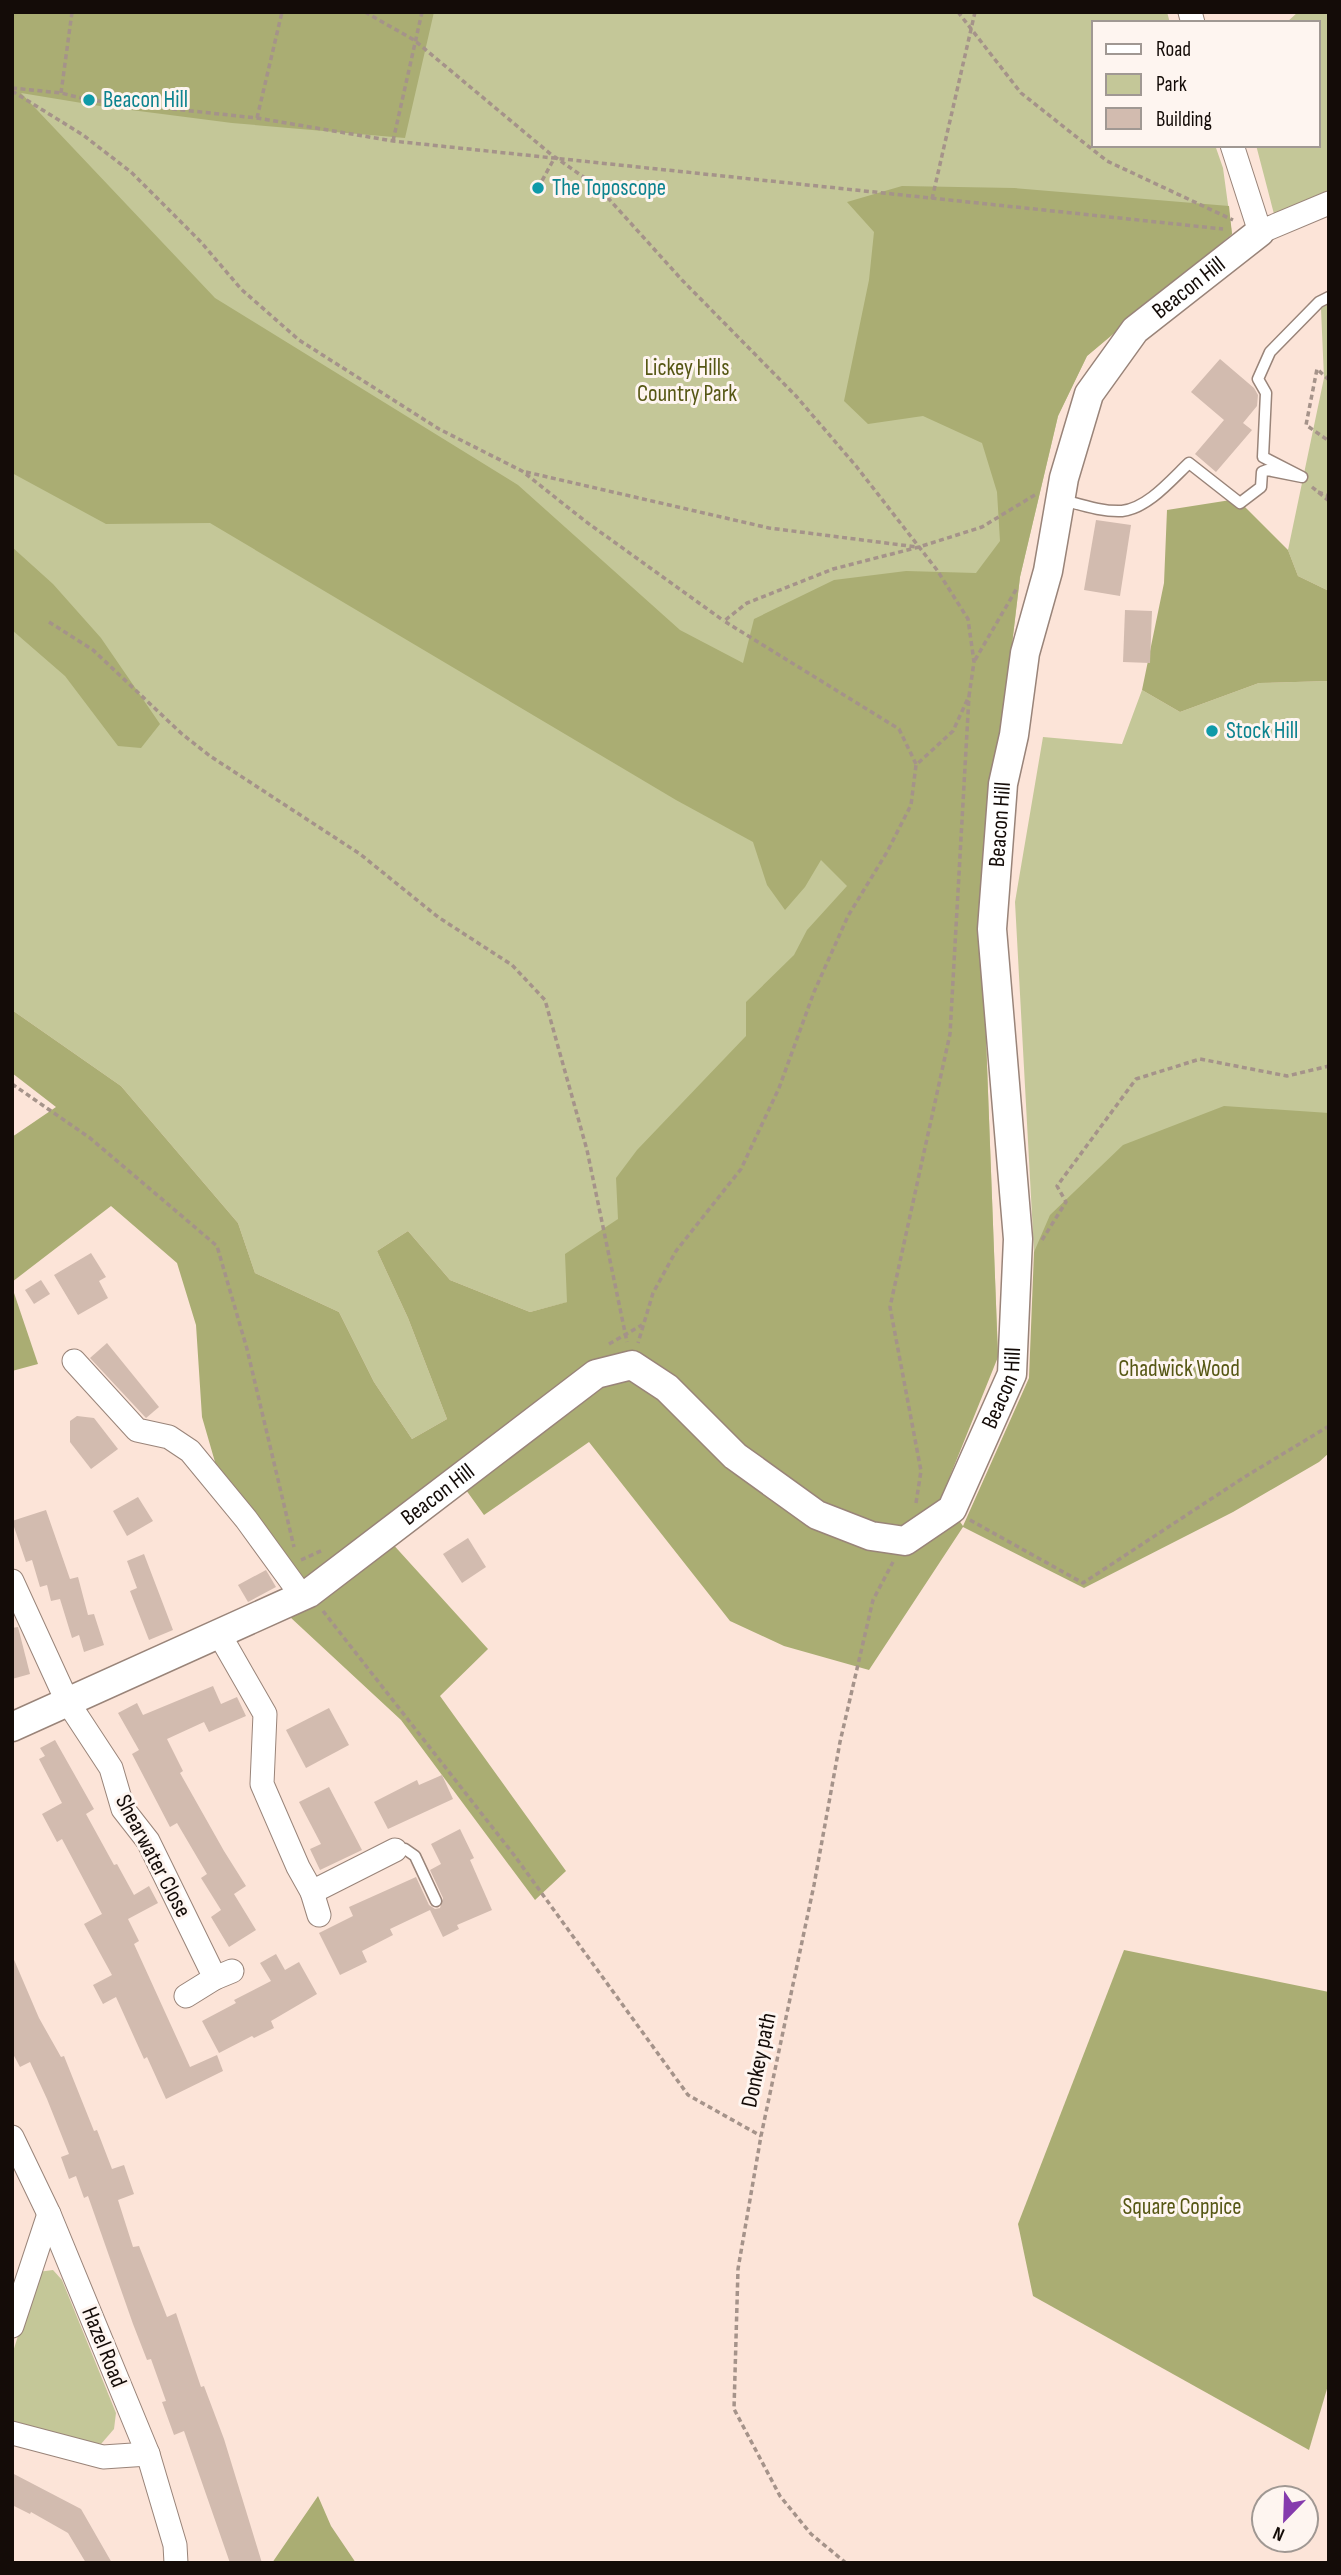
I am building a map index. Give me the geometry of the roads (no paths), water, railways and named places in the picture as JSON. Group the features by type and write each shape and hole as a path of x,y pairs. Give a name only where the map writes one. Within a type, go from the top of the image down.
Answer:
{"street":[{"path":"1233,147 1260,232 1329,203"},
{"name":"Beacon Hill","path":"12,1727 305,1595 596,1374 632,1365 667,1388 735,1456 817,1515 871,1536 905,1541 951,1509 1012,1374 1018,1240 992,929 1003,784 1014,735 1025,653 1048,571 1062,489 1089,394 1135,330 1260,232"},
{"path":"74,1361 137,1430 170,1437 190,1451 305,1595"},
{"name":"Shearwater Close","path":"12,1581 67,1701 111,1768 123,1809 148,1841 224,1974 186,1996"},
{"path":"218,1632 265,1714 262,1784 298,1867 312,1892 319,1914"},
{"path":"312,1892 395,1850"},
{"name":"Hazel Road","path":"12,2137 50,2214 148,2454 175,2545 176,2563"},
{"path":"12,2326 50,2214"},
{"path":"12,2432 103,2456 148,2454"}],"lane":[{"path":"1062,489 1105,510 1125,511 1143,503 1189,463 1240,503 1261,487 1262,472 1267,470 1302,477 1263,457 1266,393 1258,379 1270,352 1319,302 1329,297"},
{"path":"395,1850 405,1849 415,1856 436,1900"}],"place":[{"name":"Beacon Hill","path":"89,100"},
{"name":"The Toposcope","path":"538,188"},
{"name":"Stock Hill","path":"1212,731"}],"park label":[{"name":"Lickey Hills Country Park","path":"687,381"},
{"name":"Chadwick Wood","path":"1179,1369"},
{"name":"Square Coppice","path":"1182,2207"}]}
